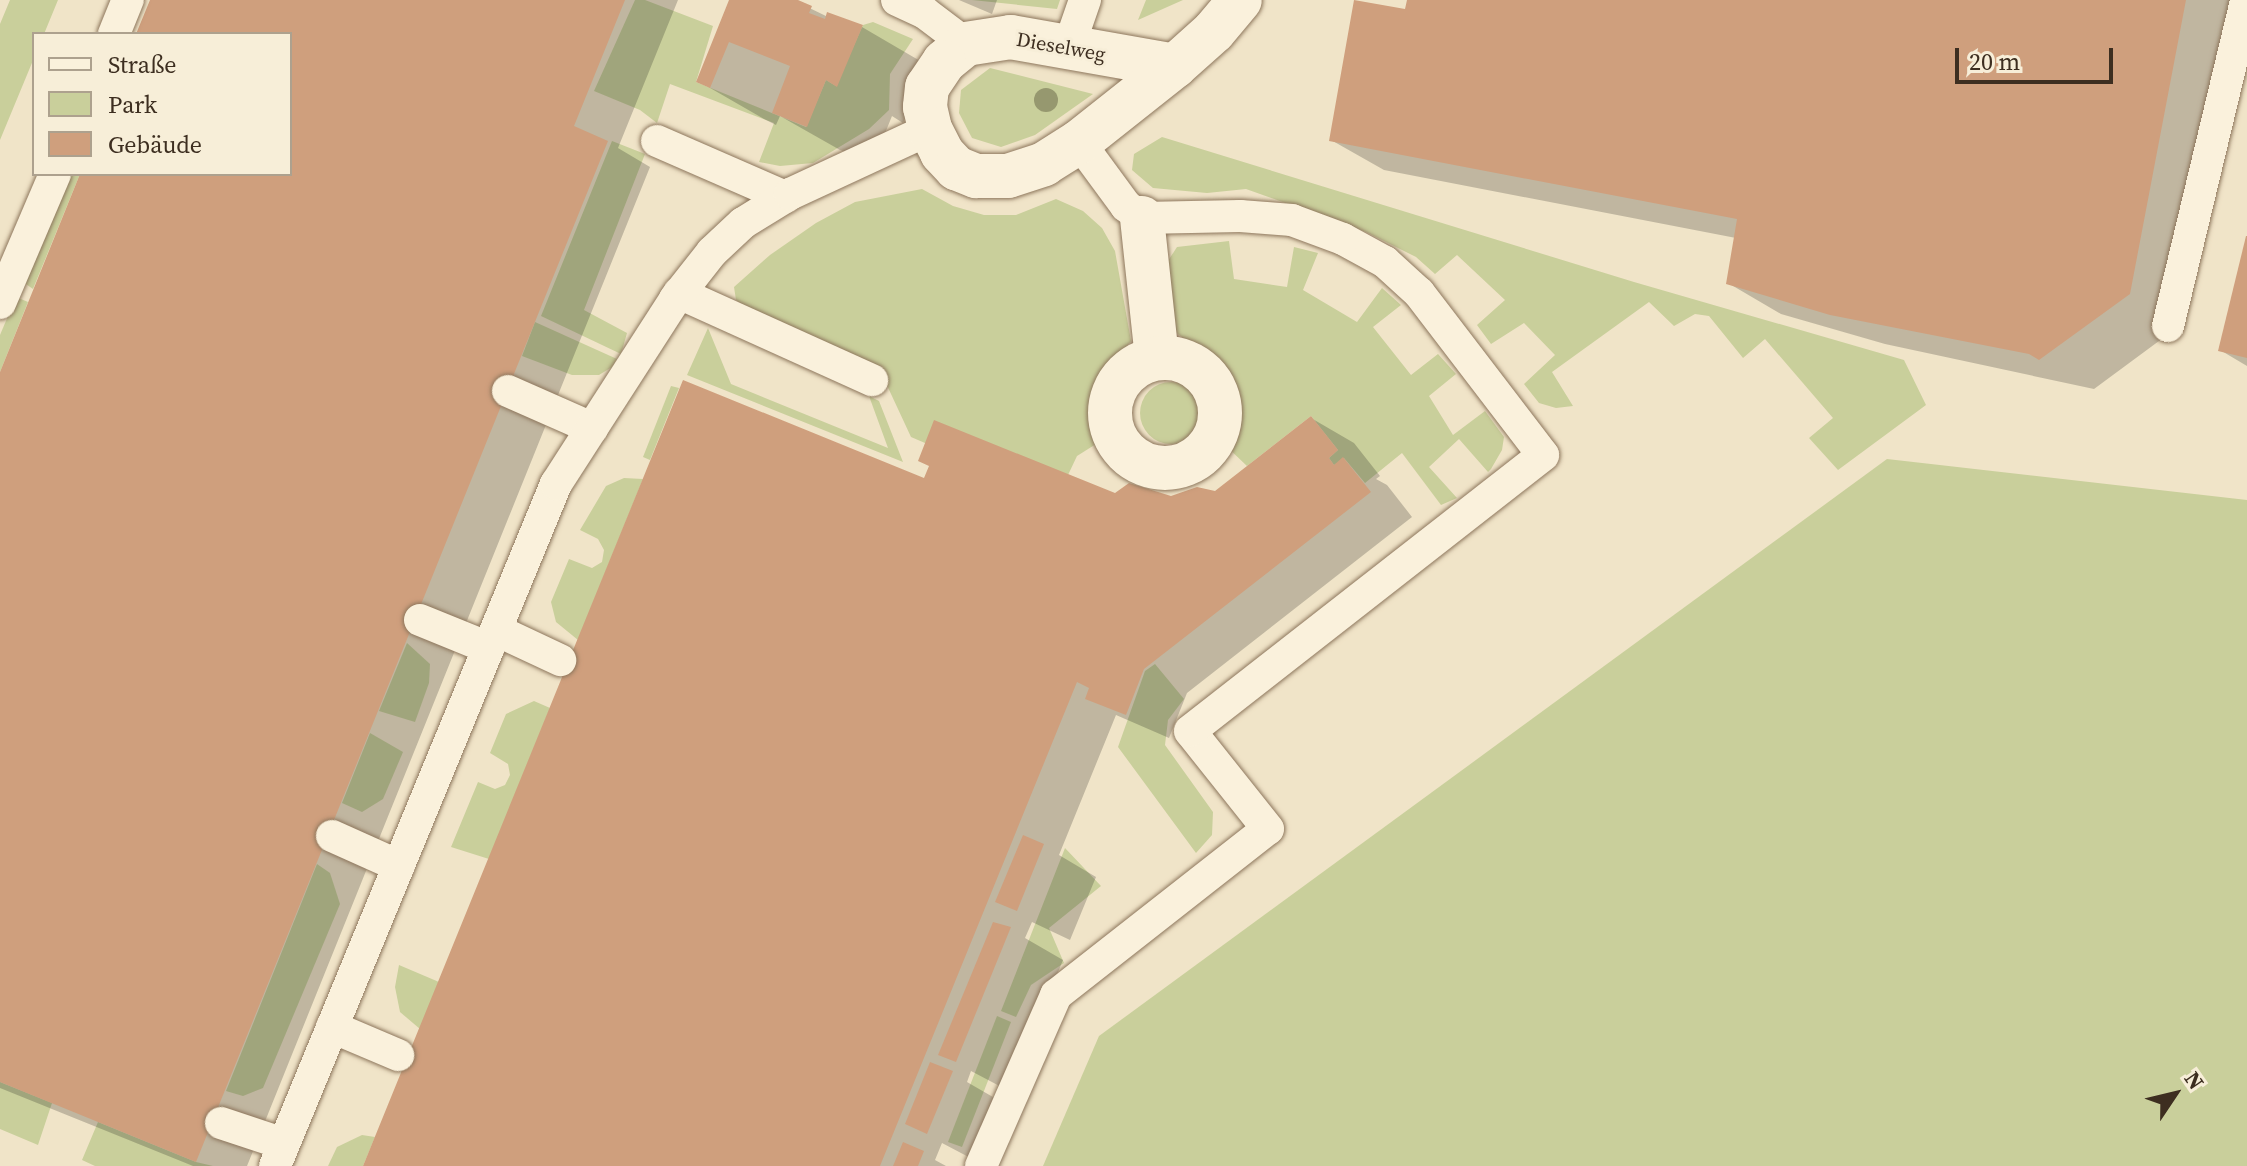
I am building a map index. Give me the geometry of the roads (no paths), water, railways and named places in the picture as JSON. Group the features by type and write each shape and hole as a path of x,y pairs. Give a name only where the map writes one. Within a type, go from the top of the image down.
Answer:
{"street":[{"path":"966,44 944,62 927,87 925,107 930,129 942,153 956,168 976,176 1008,176 1044,164 1079,142 1175,66 1214,31 1240,0"},
{"name":"Dieselweg","path":"966,44 1011,37 1175,66"},
{"path":"1142,218 1157,358"}],"lane":[{"path":"115,32 128,0"},
{"path":"897,0 925,13 966,44"},
{"path":"1068,49 1085,0"},
{"path":"2168,326 2246,0"},
{"path":"221,1123 279,1155 556,484 679,293 712,252 743,223 785,197 930,129"},
{"path":"657,141 785,197"},
{"path":"981,1166 1056,995 1268,829 1190,731 1543,455 1419,293 1385,262 1343,239 1292,220 1240,216 1142,218 1126,206 1079,142"},
{"path":"0,303 54,176"},
{"path":"679,293 872,380"},
{"path":"508,391 592,428"},
{"path":"420,620 560,660"},
{"path":"332,836 399,866"},
{"path":"332,1027 398,1055"}]}
